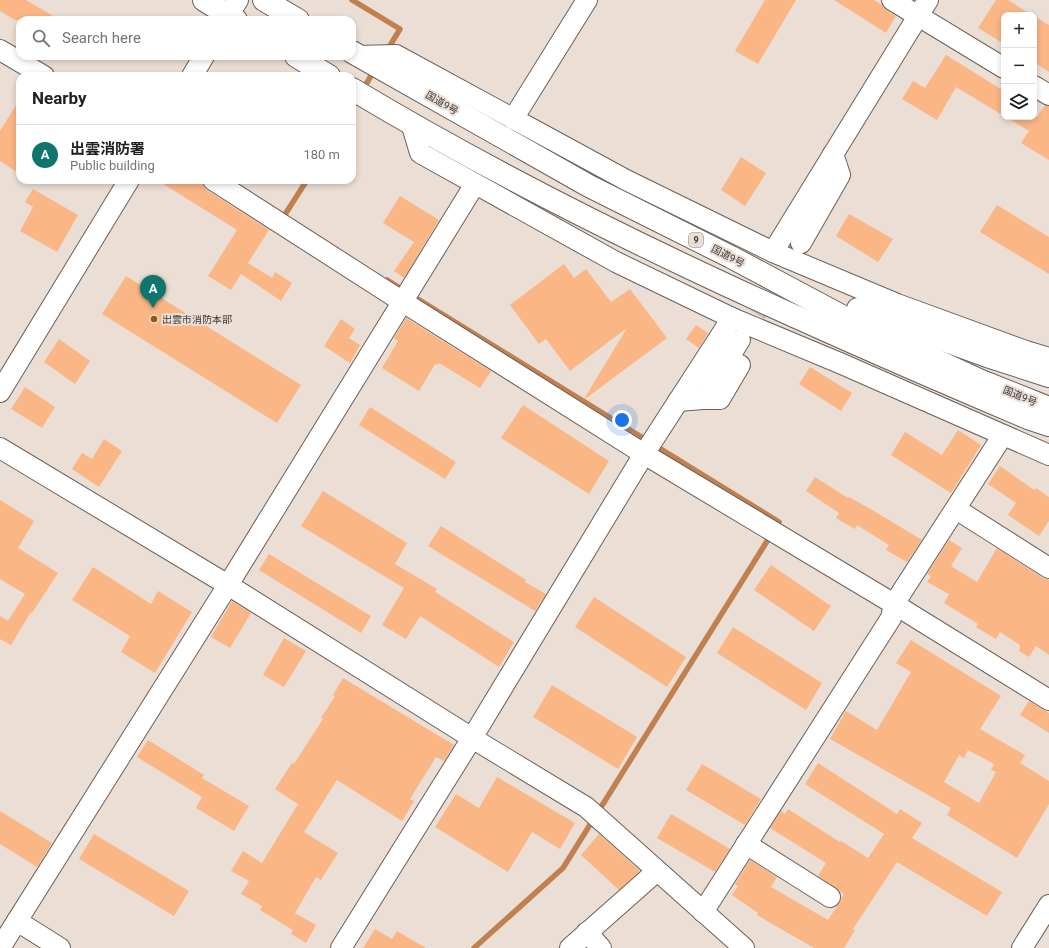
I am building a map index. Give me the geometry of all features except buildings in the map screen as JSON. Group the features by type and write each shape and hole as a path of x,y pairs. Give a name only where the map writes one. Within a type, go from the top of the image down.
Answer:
{"highway":[{"path":"204,0 232,14"},
{"path":"264,0 291,16"},
{"name":"国道9号","path":"356,55 589,186 731,257 851,321 981,381 1049,408"},
{"path":"303,60 323,72"},
{"name":"国道9号","path":"356,92 412,126 622,237 878,354 1028,418 1049,425"},
{"name":"9","path":"731,257 877,317 1049,376"},
{"path":"1028,418 1049,428"}],"street":[{"path":"513,119 587,0"},
{"path":"892,0 923,8 1001,66"},
{"path":"773,252 923,8"},
{"path":"0,50 16,59"},
{"path":"356,54 396,55 626,180 773,252 897,304 1049,358"},
{"path":"17,60 37,72"},
{"path":"194,72 202,60"},
{"path":"1037,88 1049,95"},
{"path":"412,126 420,153 616,262 732,318 842,364 1049,455"},
{"path":"820,234 847,191 833,154"},
{"path":"801,243 840,175"},
{"path":"589,186 626,180"},
{"path":"0,392 127,184"},
{"path":"218,184 644,454 894,604 1049,700"},
{"path":"0,948 228,585 475,184"},
{"path":"581,243 622,237"},
{"path":"341,948 472,738 644,454 732,318"},
{"path":"703,399 740,340"},
{"path":"842,364 878,354"},
{"path":"678,401 720,399 740,365"},
{"path":"703,912 891,618 894,604 1003,435"},
{"path":"0,448 228,585 472,738 586,807 744,948"},
{"path":"956,509 1049,568"},
{"path":"746,844 830,897"},
{"path":"570,948 657,870"},
{"path":"1022,948 1049,905"},
{"path":"17,921 60,948"},
{"path":"587,932 601,948"}],"waterway":[{"path":"352,0 400,29 386,52"},
{"path":"362,91 375,69"},
{"path":"287,218 284,216 304,184"},
{"path":"387,280 779,522 563,868 474,948"}],"tunnel":[{"path":"740,339 799,246"}],"place":[{"name":"出雲消防署","path":"153,308"},
{"name":"出雲市消防本部","path":"154,319"}]}
